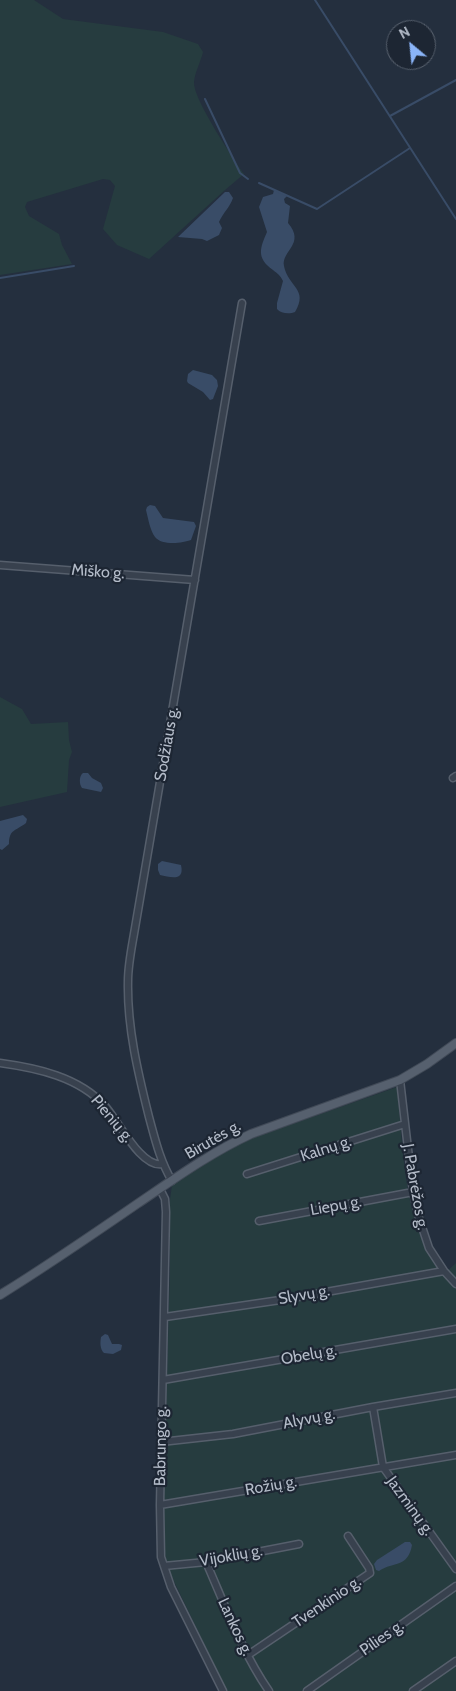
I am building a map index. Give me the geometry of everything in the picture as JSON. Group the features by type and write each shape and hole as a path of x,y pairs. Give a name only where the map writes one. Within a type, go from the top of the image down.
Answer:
{"main road":[{"name":"Birutės g.","path":"0,1295 80,1244 217,1151 251,1134 400,1080 427,1064 456,1043"}],"street":[{"name":"Sodžiaus g.","path":"172,1181 162,1164 142,1089 128,1002 128,980 135,928 242,303"},
{"name":"Miško g.","path":"0,565 195,580"},
{"name":"Pienių g.","path":"0,1063 36,1068 72,1082 88,1091 106,1106 129,1141 143,1156 154,1164 162,1164"},
{"name":"J. Pabrėžos g.","path":"400,1080 413,1192 423,1236 444,1271 456,1284"},
{"name":"Kalnų g.","path":"247,1174 405,1124"},
{"name":"Babrungo g.","path":"160,1189 165,1199 166,1212 160,1547 171,1587 223,1691"},
{"name":"Liepų g.","path":"259,1221 413,1192"},
{"name":"Slyvų g.","path":"165,1318 287,1299 444,1271"},
{"name":"Obelų g.","path":"163,1380 456,1329"},
{"name":"Alyvų g.","path":"161,1442 233,1434 456,1393"},
{"name":"Jazminų g.","path":"373,1407 383,1467 456,1569"},
{"name":"Rožių g.","path":"160,1505 456,1455"},
{"name":"Tvenkinio g.","path":"248,1654 370,1573 369,1568 348,1536"},
{"name":"Vijoklių g.","path":"164,1566 206,1562 299,1544"},
{"name":"Lankos g.","path":"206,1562 258,1676 269,1691"},
{"name":"Pilies g.","path":"307,1691 456,1586"},
{"path":"413,1691 456,1661"}],"green space":[{"path":"0,0 34,0 63,19 163,32 198,44 203,52 194,82 195,90 206,114 244,174 149,259 117,245 103,229 115,186 110,180 103,179 27,202 25,207 29,216 59,234 62,245 72,264 0,275"},
{"path":"0,697 22,709 31,724 68,722 72,752 69,760 67,792 0,807"},
{"path":"397,1087 407,1186 412,1210 430,1255 443,1275 456,1263 456,1691 227,1691 168,1569 165,1554 163,1525 170,1266 169,1207 172,1185 214,1157 247,1140"}],"water":[{"path":"274,190 287,196 284,199 285,203 290,206 288,223 295,236 292,247 284,261 286,273 299,293 300,298 295,312 291,313 283,313 277,309 283,281 264,261 261,252 267,232 259,207 263,197 273,194"},
{"path":"225,192 229,192 233,198 219,222 222,228 219,235 207,241 178,237"},
{"path":"193,370 212,375 217,380 218,386 213,399 210,400 203,392 188,383 188,374"},
{"path":"150,505 155,506 163,518 194,522 196,526 191,540 173,543 158,540 152,531 146,510"},
{"path":"83,773 88,773 92,778 101,783 103,788 101,792 82,788 80,780"},
{"path":"23,815 27,819 26,823 12,833 9,844 2,850 0,849 0,821"},
{"path":"162,861 181,865 181,874 176,877 160,875 158,864"},
{"path":"105,1334 108,1335 112,1344 122,1345 121,1350 113,1354 104,1353 100,1341 101,1337"},
{"path":"405,1542 410,1542 412,1545 404,1561 379,1571 376,1570 374,1564 377,1560"}],"waterway":[{"path":"315,0 456,219"},
{"path":"390,116 456,80"},
{"path":"205,99 240,173 248,179"},
{"path":"259,183 317,209 410,148"},
{"path":"0,278 74,266"}]}
